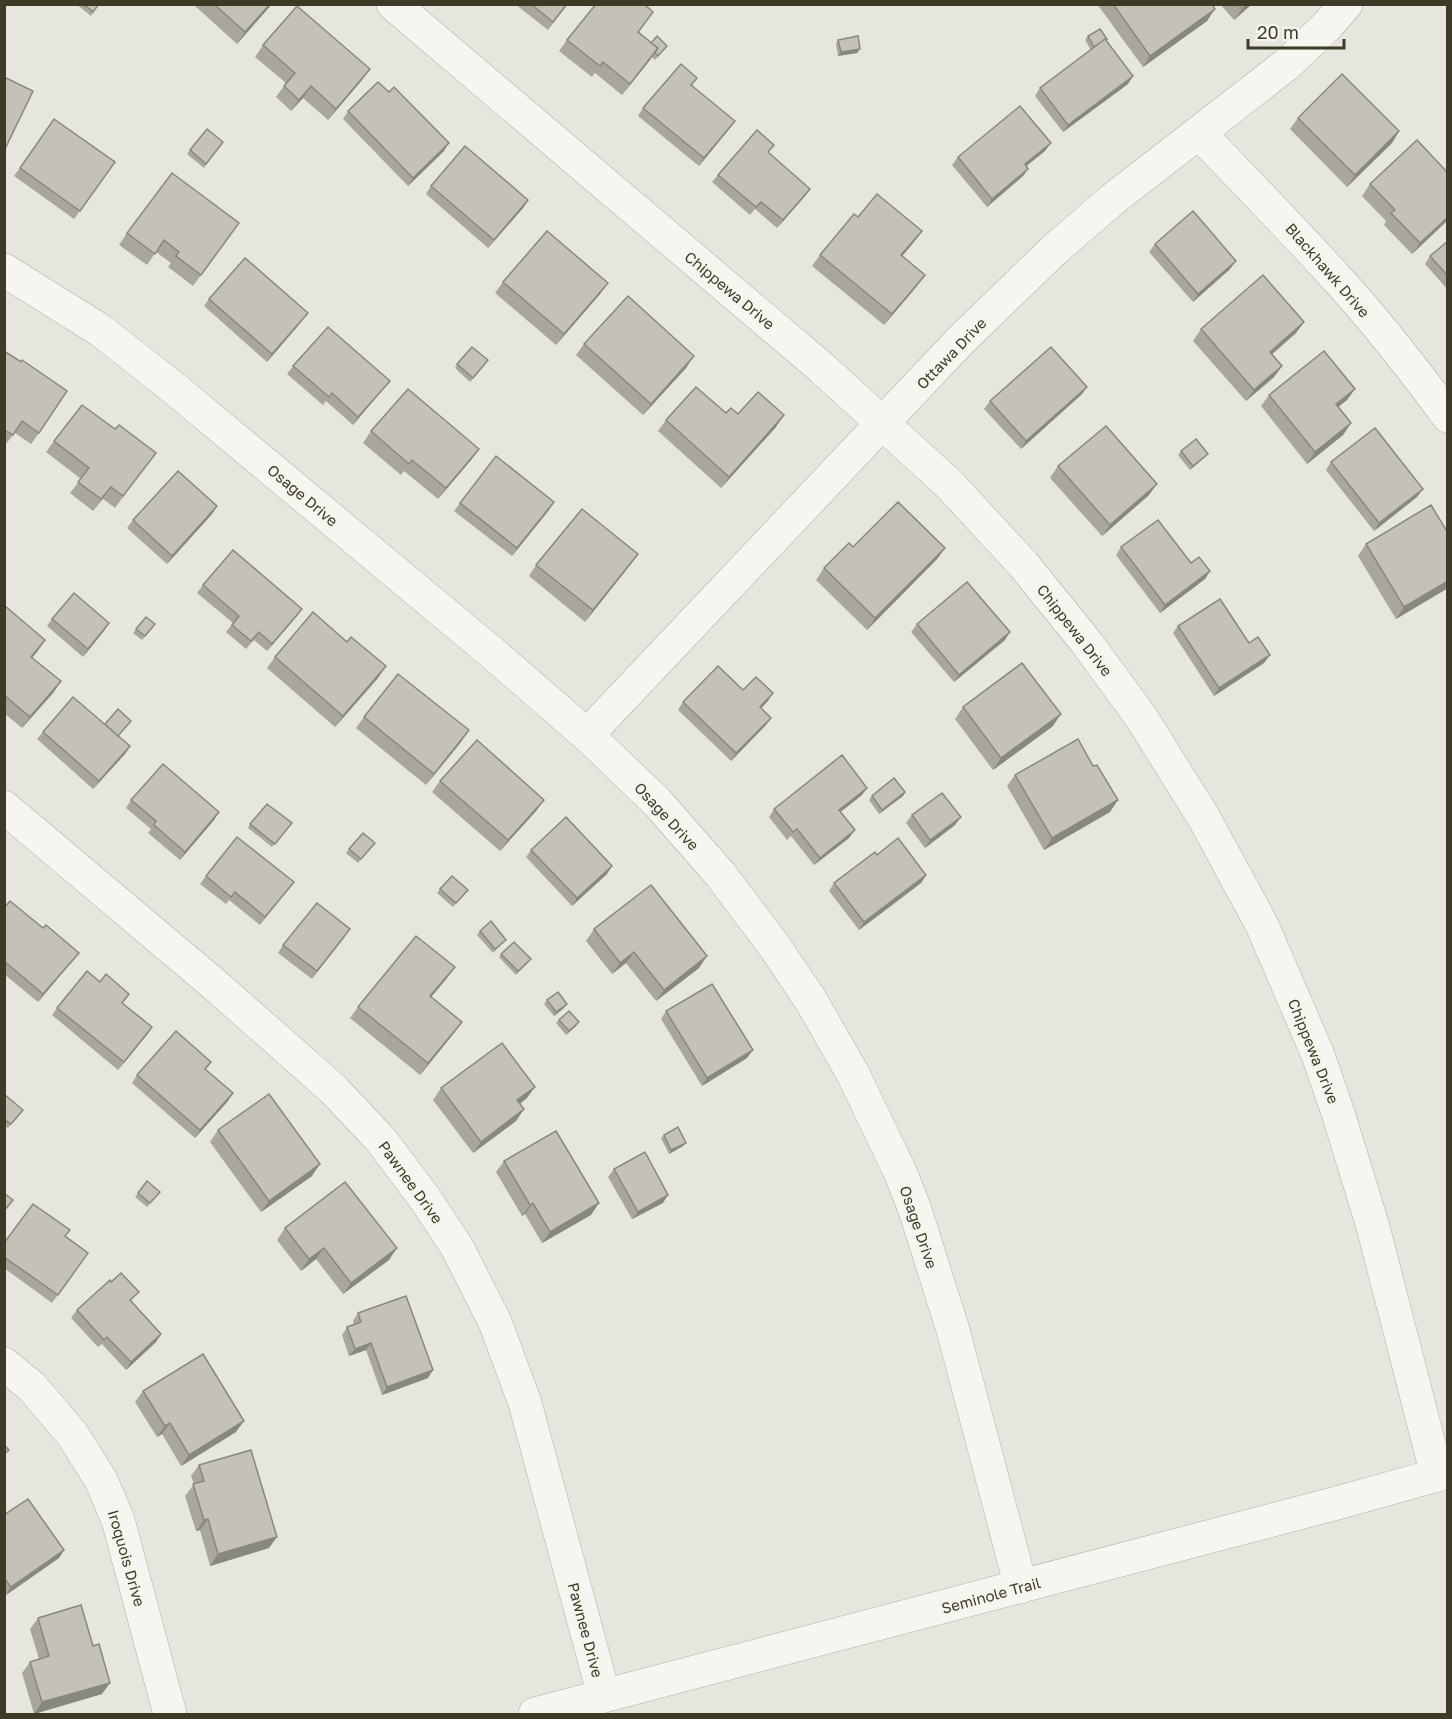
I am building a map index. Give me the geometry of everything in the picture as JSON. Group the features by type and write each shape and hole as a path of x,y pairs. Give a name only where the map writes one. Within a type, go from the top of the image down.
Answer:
{"street":[{"name":"Chippewa Drive","path":"393,4 814,361 949,484 1023,564 1086,642 1141,717 1204,818 1262,925 1318,1055 1373,1227 1442,1474"},
{"name":"Ottawa Drive","path":"587,735 961,340 1053,251 1113,199 1286,65 1326,27 1346,4"},
{"name":"Blackhawk Drive","path":"1199,133 1343,285 1416,373 1448,416"},
{"name":"Osage Drive","path":"4,270 100,330 175,389 490,651 587,735 657,802 720,874 810,999 853,1074 901,1174 953,1330 1021,1587"},
{"name":"Pawnee Drive","path":"4,807 215,985 333,1089 381,1140 426,1200 457,1247 495,1322 525,1403 604,1696"},
{"name":"Iroquois Drive","path":"4,1364 32,1387 72,1434 101,1480 118,1520 170,1714"},
{"name":"Seminole Trail","path":"535,1714 1442,1474"}],"building":[{"path":"84,4 99,4 93,12"},
{"path":"214,4 270,4 245,32"},
{"path":"531,4 567,4 553,22"},
{"path":"596,4 644,4 653,12 638,32 658,48 630,84 603,62 600,66 567,40"},
{"path":"1113,4 1212,4 1215,9 1150,56"},
{"path":"297,6 370,69 336,109 311,86 299,100 284,86 295,73 263,45"},
{"path":"1100,29 1107,39 1094,47 1088,36"},
{"path":"657,36 667,46 658,56 655,53 658,48 651,43"},
{"path":"858,36 860,49 841,52 838,40"},
{"path":"1105,39 1133,76 1068,125 1040,88"},
{"path":"681,64 697,78 691,85 735,121 704,158 643,108"},
{"path":"1342,74 1399,131 1355,175 1298,118"},
{"path":"4,77 33,91 4,151"},
{"path":"378,82 389,92 394,87 449,143 413,178 348,111"},
{"path":"1020,106 1051,143 1025,164 1028,169 992,199 958,157"},
{"path":"54,119 115,162 80,211 20,168"},
{"path":"207,129 223,142 206,164 190,150"},
{"path":"757,130 774,145 768,152 810,189 783,220 761,202 756,207 718,175"},
{"path":"1417,140 1448,173 1448,217 1420,243 1391,213 1395,210 1370,184"},
{"path":"465,146 528,200 494,240 431,186"},
{"path":"172,173 239,223 201,275 176,256 179,252 164,240 155,254 127,233"},
{"path":"877,194 922,231 901,255 925,275 892,314 820,255 854,214 858,217"},
{"path":"1193,211 1236,261 1198,294 1155,244"},
{"path":"547,231 608,283 564,334 503,282"},
{"path":"1448,241 1448,276 1430,256"},
{"path":"245,258 308,313 272,354 209,299"},
{"path":"1263,275 1304,322 1270,352 1282,366 1254,390 1201,329"},
{"path":"628,296 694,356 651,404 584,344"},
{"path":"328,327 390,381 358,417 332,393 329,397 293,366"},
{"path":"472,347 488,360 473,378 457,364"},
{"path":"1051,347 1087,387 1026,441 990,401"},
{"path":"4,351 21,362 22,360 67,391 39,433 22,421 13,435 4,430"},
{"path":"1324,351 1355,389 1336,404 1351,423 1315,452 1269,395"},
{"path":"696,387 726,413 731,408 738,414 758,392 784,415 729,477 666,420"},
{"path":"408,389 479,449 446,488 412,460 409,464 371,431"},
{"path":"82,405 115,429 119,425 156,453 123,496 111,487 101,499 78,482 89,468 54,441"},
{"path":"1106,426 1157,484 1110,525 1058,466"},
{"path":"1375,428 1423,489 1379,523 1331,462"},
{"path":"1196,439 1208,454 1193,466 1181,451"},
{"path":"496,456 554,502 517,548 460,503"},
{"path":"178,471 217,506 172,556 133,520"},
{"path":"898,502 945,548 875,618 824,568 849,543 853,547"},
{"path":"1431,505 1448,533 1448,581 1404,607 1366,544"},
{"path":"582,509 638,554 593,610 536,565"},
{"path":"1158,520 1191,563 1199,557 1210,571 1165,605 1121,547"},
{"path":"233,550 302,609 272,644 259,632 251,641 232,625 239,616 203,585"},
{"path":"967,582 1010,632 959,675 917,624"},
{"path":"74,593 109,623 88,649 52,619"},
{"path":"1220,599 1249,643 1258,637 1270,655 1219,688 1178,626"},
{"path":"5,606 45,640 31,657 61,681 30,717 4,695"},
{"path":"313,612 347,642 351,637 386,666 343,716 275,657"},
{"path":"146,617 155,624 145,636 136,629"},
{"path":"1022,663 1061,714 1001,758 963,707"},
{"path":"718,666 743,690 756,677 773,693 760,707 771,718 736,753 683,702"},
{"path":"398,674 469,730 434,774 364,717"},
{"path":"73,697 130,746 99,781 43,732"},
{"path":"118,709 131,721 118,736 105,724"},
{"path":"1078,739 1093,766 1097,765 1118,800 1052,838 1015,775"},
{"path":"477,740 544,800 508,840 440,781"},
{"path":"842,755 867,788 839,810 855,830 820,858 797,829 793,832 774,809"},
{"path":"163,764 219,812 185,852 154,825 156,821 131,800"},
{"path":"894,778 905,792 882,810 872,796"},
{"path":"942,793 961,817 930,840 912,815"},
{"path":"267,804 292,823 275,844 250,824"},
{"path":"566,817 612,866 577,898 531,850"},
{"path":"363,833 375,843 361,859 349,849"},
{"path":"237,837 294,882 265,917 235,892 231,897 206,876"},
{"path":"898,838 926,875 864,922 834,883 875,852 877,855"},
{"path":"452,876 468,890 456,903 440,889"},
{"path":"651,885 707,956 664,990 634,952 620,963 594,929"},
{"path":"10,901 43,928 46,925 79,953 43,994 4,961 4,908"},
{"path":"317,903 350,929 317,971 283,945"},
{"path":"491,921 506,940 495,949 480,931"},
{"path":"416,936 455,967 430,996 462,1022 428,1063 358,1007"},
{"path":"514,942 531,959 518,971 501,954"},
{"path":"87,971 100,982 106,974 129,994 122,1003 152,1027 124,1062 57,1008"},
{"path":"712,984 753,1050 707,1078 666,1011"},
{"path":"558,992 567,1004 556,1012 547,1000"},
{"path":"569,1011 579,1022 569,1031 559,1020"},
{"path":"176,1031 211,1062 205,1069 233,1093 200,1130 137,1075"},
{"path":"502,1043 535,1087 517,1100 524,1109 481,1142 441,1088"},
{"path":"4,1094 23,1110 11,1124 4,1119"},
{"path":"269,1094 320,1164 269,1201 218,1130"},
{"path":"678,1127 686,1143 671,1150 664,1135"},
{"path":"556,1131 599,1203 550,1232 533,1203 530,1205 504,1161"},
{"path":"645,1152 668,1195 638,1212 614,1169"},
{"path":"147,1181 160,1192 150,1203 138,1193"},
{"path":"345,1182 397,1248 351,1283 324,1248 309,1259 285,1228"},
{"path":"4,1193 13,1200 4,1211"},
{"path":"33,1204 70,1230 65,1236 88,1253 58,1295 4,1257 4,1243"},
{"path":"121,1273 139,1292 130,1300 161,1334 131,1362 107,1337 104,1340 77,1310"},
{"path":"406,1296 433,1370 387,1387 371,1343 355,1349 347,1327 361,1322 358,1313"},
{"path":"203,1354 244,1421 189,1455 170,1423 165,1426 143,1391"},
{"path":"251,1450 277,1537 218,1554 208,1519 204,1520 193,1484 204,1481 199,1465"},
{"path":"28,1499 64,1550 11,1587 4,1578 4,1515"},
{"path":"81,1605 93,1646 99,1644 110,1683 42,1702 30,1662 49,1656 38,1618"}]}
